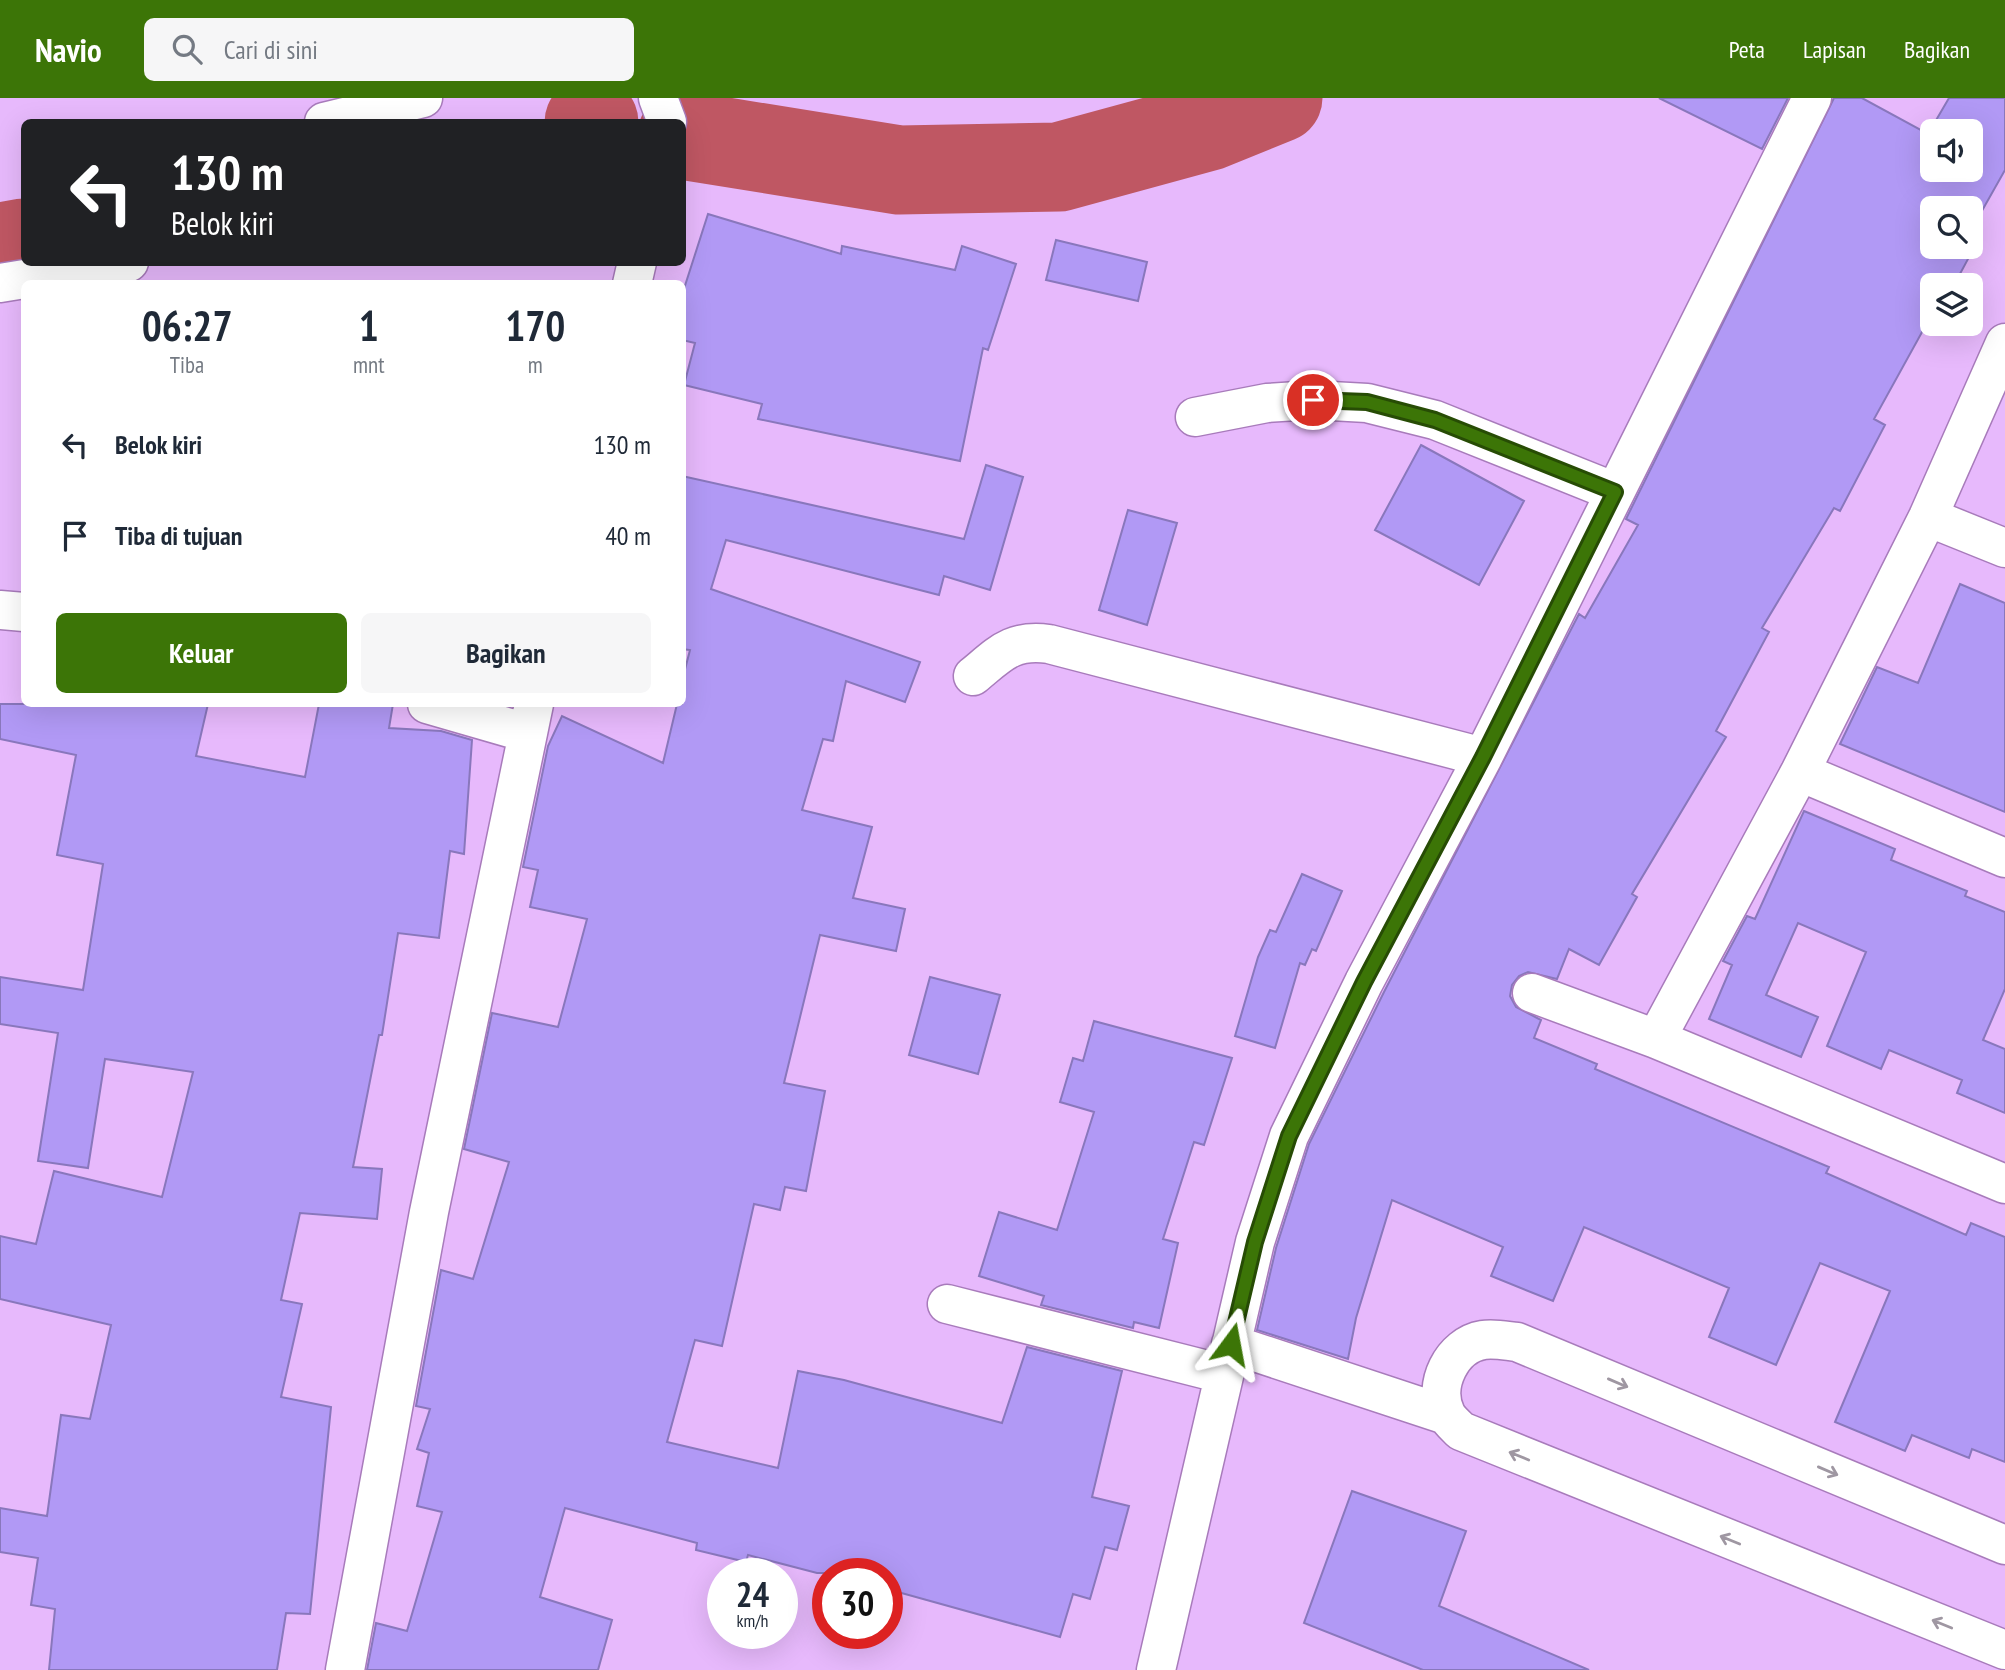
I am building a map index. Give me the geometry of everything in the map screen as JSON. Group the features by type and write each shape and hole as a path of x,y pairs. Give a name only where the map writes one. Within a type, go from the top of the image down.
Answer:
{"street":[{"path":"336,119 423,98"},
{"path":"658,98 666,119"},
{"path":"1156,1670 1255,1242 1289,1136 1364,982 1483,757 1812,98"},
{"path":"23,280 106,266"},
{"path":"0,284 21,280"},
{"path":"1656,1039 1800,772 1928,517 2005,343"},
{"path":"1195,417 1267,402 1367,402 1435,420 1615,492"},
{"path":"1928,517 2005,548"},
{"path":"0,610 21,612"},
{"path":"973,676 1009,647 1028,641 1483,757"},
{"path":"345,1670 432,1198 530,718 449,707"},
{"path":"1800,772 2005,858"},
{"path":"1532,993 1656,1039 2005,1184"},
{"path":"947,1304 1227,1359 1446,1415"},
{"path":"2005,1545 1517,1342 1483,1340 1460,1349 1447,1369 1442,1395 1446,1415 1461,1431 2005,1650"}],"building":[{"path":"1659,98 1788,98 1762,149"},
{"path":"1834,98 1862,98 1920,130 1920,182 1983,182 1983,119 1937,119 1949,98 2005,98 2005,170 1983,209 1983,196 1920,196 1920,259 1968,259 1960,273 1920,273 1920,336 1874,419 1885,425 1840,511 1834,508 1762,628 1769,632 1716,731 1726,737 1632,894 1637,897 1599,965 1569,949 1557,979 1528,972 1519,976 1512,985 1510,996 1516,1007 1541,1020 1534,1038 1597,1064 1595,1069 1829,1167 1826,1173 1966,1235 1971,1223 2005,1237 2005,1462 1972,1449 1969,1458 1912,1435 1905,1451 1835,1422 1890,1291 1820,1263 1776,1365 1709,1337 1729,1288 1584,1227 1553,1301 1491,1276 1503,1247 1392,1200 1356,1318 1348,1359 1257,1330 1276,1248 1309,1144 1384,992 1579,614 1585,618 1638,525 1626,519"},
{"path":"708,214 841,254 842,246 955,270 962,246 1016,264 988,350 983,348 960,461 758,419 762,404 686,385 695,343 686,341 686,283"},
{"path":"1056,240 1147,262 1138,301 1046,280"},
{"path":"1421,445 1524,501 1479,585 1375,530"},
{"path":"986,465 1023,477 990,590 944,576 939,595 726,540 711,589 920,662 905,702 846,681 833,741 823,739 802,810 872,827 853,898 905,909 896,951 820,935 784,1083 825,1091 806,1191 785,1187 780,1210 754,1204 722,1346 695,1340 667,1442 778,1468 798,1371 844,1380 1002,1423 1027,1347 1122,1371 1092,1497 1129,1506 1117,1550 1105,1547 1090,1599 1073,1594 1060,1637 903,1593 903,1558 812,1558 812,1572 798,1568 798,1558 760,1558 748,1555 747,1558 729,1558 696,1550 697,1543 565,1508 540,1597 612,1620 598,1670 367,1670 376,1623 407,1631 442,1512 417,1506 429,1453 417,1449 430,1409 416,1406 441,1270 473,1279 509,1162 464,1149 492,1013 558,1027 587,919 530,907 538,870 523,867 548,746 562,716 663,763 676,707 686,707 686,666 690,650 686,650 686,477 964,539"},
{"path":"1128,510 1177,523 1147,625 1099,610"},
{"path":"1960,584 2005,603 2005,812 1840,744 1877,667 1918,683"},
{"path":"0,704 21,704 21,707 207,707 196,756 305,777 318,707 392,707 389,728 441,731 472,740 464,854 450,851 439,938 398,933 382,1035 379,1035 353,1167 382,1169 377,1219 300,1213 281,1300 302,1304 281,1397 331,1407 310,1614 286,1613 277,1670 49,1670 55,1609 31,1605 38,1558 0,1552 0,1508 47,1516 61,1415 90,1419 111,1325 0,1299 0,1236 36,1244 54,1171 162,1197 193,1072 105,1059 88,1168 38,1161 58,1033 0,1024 0,977 83,990 103,864 57,855 76,755 0,739"},
{"path":"1804,811 1895,849 1891,860 1967,891 1965,896 2005,912 2005,989 1983,1040 2005,1049 2005,1113 1957,1093 1962,1080 1889,1050 1881,1069 1827,1046 1866,952 1798,923 1766,995 1818,1017 1801,1057 1709,1019 1732,965 1723,961 1747,916 1755,919"},
{"path":"1302,874 1342,891 1316,951 1312,949 1305,965 1300,963 1275,1048 1235,1036 1258,957 1270,930 1276,932"},
{"path":"930,977 1000,995 978,1074 909,1055"},
{"path":"1094,1021 1232,1058 1204,1145 1194,1142 1163,1239 1178,1243 1159,1328 1134,1322 1133,1328 1041,1305 1044,1296 979,1276 999,1212 1057,1230 1094,1112 1060,1102 1073,1058 1083,1061"},
{"path":"1352,1491 1466,1531 1439,1606 1589,1670 1423,1670 1304,1623"}],"waterway":[{"path":"686,136 899,170 1059,167 1209,126 1278,98"},
{"path":"0,247 21,244"}],"route":[{"path":"1231,1344 1255,1242 1289,1136 1364,982 1483,757 1615,492 1435,420 1367,402 1313,400"}]}
